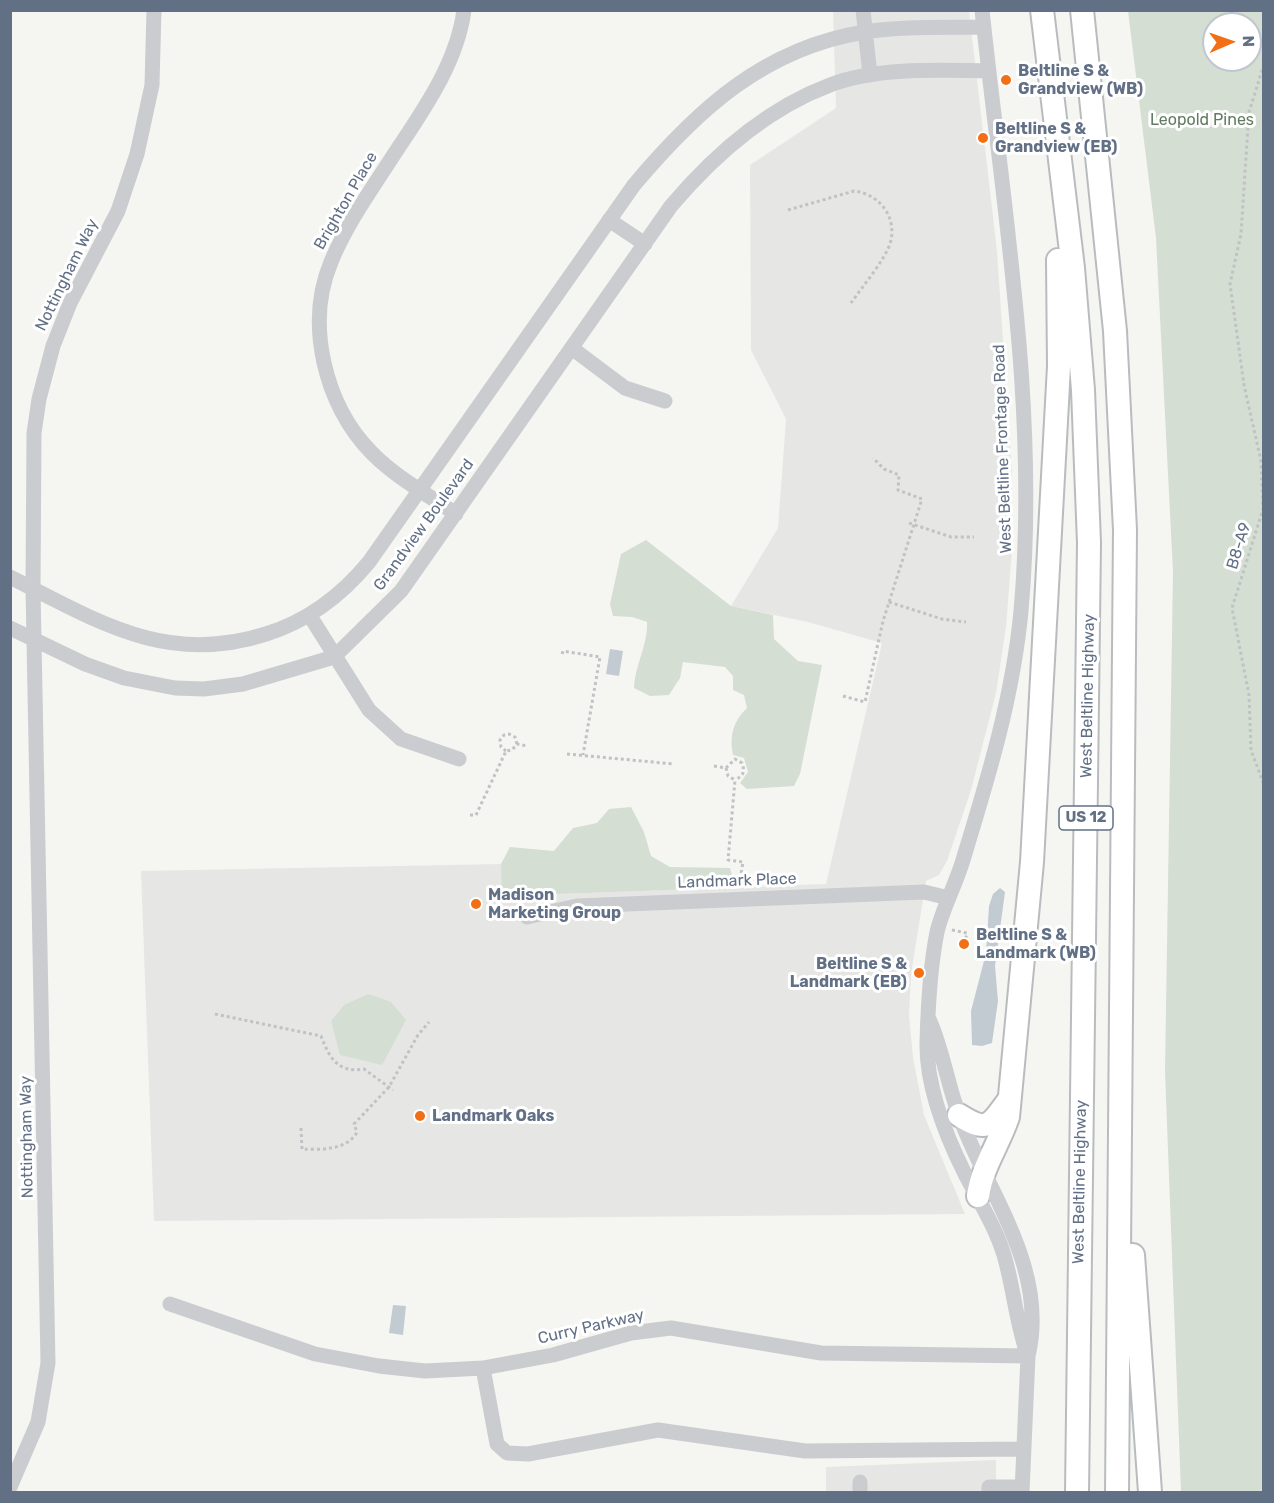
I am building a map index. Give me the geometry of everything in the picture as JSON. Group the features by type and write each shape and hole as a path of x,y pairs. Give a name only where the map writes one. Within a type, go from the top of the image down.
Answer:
{"highway":[{"name":"West Beltline Highway","path":"1042,10 1072,268 1083,390 1089,543 1077,1492"},
{"name":"US 12","path":"1082,10 1115,331 1125,530 1117,1492"},
{"path":"978,1196 983,1170 999,1143 1008,1117 1032,862 1059,366 1058,144"},
{"path":"1122,1060 1150,1492"},
{"path":"959,1115 976,1126 992,1123 1010,1098"}],"street":[{"name":"Nottingham Way","path":"11,1490 38,1422 48,1363 33,589 34,434 39,399 53,346 70,303 118,211 137,154 152,85 154,10"},
{"name":"Brighton Place","path":"456,514 380,460 352,430 331,392 320,348 320,309 330,264 353,220 441,78 454,51 464,10"},
{"path":"863,10 870,75"},
{"name":"West Beltline Frontage Road","path":"982,10 1007,220 1020,373 1025,489 1025,555 1016,656 1006,707 975,821 938,927 933,956 927,1044 933,1084 947,1131 1004,1254 1018,1327 1028,1356"},
{"name":"Grandview Boulevard","path":"10,578 102,624 175,645 204,646 244,641 290,627 349,586 420,490 609,220 672,139 708,106 738,84 805,48 865,32 984,27"},
{"name":"Grandview Boulevard","path":"10,628 85,664 124,678 174,688 204,689 243,684 334,657 401,591 573,349 671,206 705,166 746,132 786,106 831,84 870,75 989,71"},
{"path":"609,220 645,244"},
{"path":"573,349 625,388 665,401"},
{"path":"310,615 369,710 401,739 459,759"},
{"name":"Landmark Place","path":"527,917 577,906 924,892 949,898"},
{"name":"West Beltline Frontage Road","path":"929,1019 939,1040 959,1115 1014,1234 1027,1276 1033,1334 1028,1356 1022,1490"},
{"name":"Curry Parkway","path":"170,1304 315,1354 379,1366 425,1371 483,1368 553,1355 632,1333 671,1328 821,1353 1028,1356"},
{"path":"483,1368 497,1444 507,1453 528,1454 657,1430 805,1451 1023,1449"},
{"path":"989,1492 989,1487 1022,1490"}],"path":[{"name":"B8-A9","path":"1263,64 1249,112 1241,234 1230,284 1244,385 1261,461 1263,509 1232,608 1249,695 1251,750 1263,785"},
{"path":"788,210 854,191 864,192 885,207 890,219 890,245 851,303"},
{"path":"843,696 865,702 889,602 922,499 898,490 899,475 884,469 873,458"},
{"path":"909,523 951,537 974,537"},
{"path":"889,602 942,619 966,622"},
{"path":"562,654 563,651 600,657 582,755"},
{"path":"509,734 515,737 517,744 512,750 506,750 501,747 500,740 504,735 509,734"},
{"path":"517,744 527,746"},
{"path":"470,815 476,815 506,750"},
{"path":"567,754 674,764"},
{"path":"726,768 735,759 742,763 744,770 742,776 735,780"},
{"path":"714,766 726,768"},
{"path":"726,768 728,776 735,780"},
{"path":"729,900 730,888 740,880 743,862 728,860 735,780"},
{"path":"215,1014 321,1036 335,1062 349,1071 364,1069 391,1088"},
{"path":"301,1128 302,1149 337,1147 353,1139 357,1132 354,1124 391,1088 418,1035 429,1022"}],"shaded area":[{"path":"833,11 969,11 997,251 1012,474 1012,550 1006,627 996,693 971,790 947,861 939,875 926,881 911,974 909,1015 913,1057 924,1115 965,1214 154,1221 141,871 501,864 503,896 826,884 882,643 808,622 731,606 778,528 786,419 751,350 750,165 836,108"},
{"path":"610,649 623,651 619,676 606,674"},
{"path":"1000,888 1005,892 995,966 998,1001 992,1043 982,1046 972,1045 971,1011 986,953 989,906 993,894"},
{"path":"393,1305 406,1306 403,1335 389,1333"},
{"path":"996,1460 996,1492 826,1492 826,1467"}],"green space":[{"name":"Leopold Pines","path":"1128,11 1263,11 1263,1492 1181,1492 1165,1071 1173,572 1156,238"},
{"path":"646,540 731,606 773,615 774,639 798,661 822,665 800,774 794,786 747,789 740,783 748,772 744,758 733,755 732,736 738,718 747,708 744,695 733,690 733,676 725,667 683,662 680,678 669,695 650,696 634,688 646,639 647,622 632,617 613,616 610,604 621,554"},
{"path":"631,807 644,832 651,856 670,867 730,868 733,878 725,888 502,896 501,864 510,847 554,851 573,828 597,823 609,809"},
{"path":"368,994 391,1002 406,1020 382,1065 340,1055 331,1021 344,1005"}],"place":[{"name":"Beltline S & Grandview (WB)","path":"1006,80"},
{"name":"Beltline S & Grandview (EB)","path":"983,138"},
{"name":"Madison Marketing Group","path":"476,904"},
{"name":"Beltline S & Landmark (WB)","path":"964,944"},
{"name":"Beltline S & Landmark (EB)","path":"919,973"},
{"name":"Landmark Oaks","path":"420,1116"}]}
